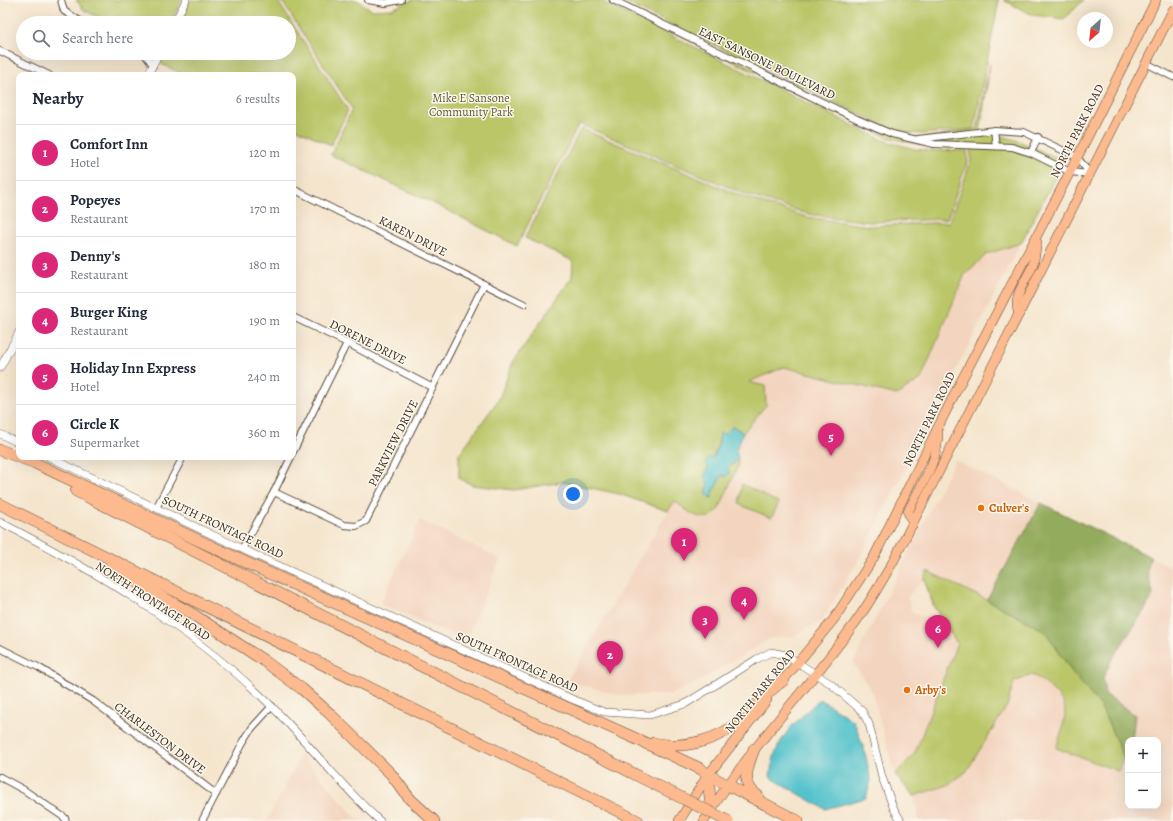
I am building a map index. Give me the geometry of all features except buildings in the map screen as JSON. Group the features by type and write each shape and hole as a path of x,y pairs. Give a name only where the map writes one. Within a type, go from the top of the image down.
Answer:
{"highway":[{"path":"0,451 16,456"},
{"path":"0,451 16,459"},
{"path":"18,460 728,821"},
{"path":"26,460 251,565 701,769 708,775 798,821"},
{"path":"0,504 638,821"},
{"path":"99,554 119,572 194,615 263,660 302,689 329,713 396,782 440,821"},
{"path":"641,741 677,746 713,738 726,732 745,718 772,688 784,680"},
{"path":"754,749 746,773 750,790 774,808"},
{"path":"708,775 711,809"},
{"path":"396,782 410,799 434,821"}],"main road":[{"name":"NORTH PARK ROAD","path":"679,821 708,775 835,618 874,557 955,393 1070,172 1156,0"},
{"path":"704,821 728,784 754,749 816,674 867,606 894,560 1173,10"},
{"path":"1019,314 1016,308 1018,295 1032,266 1039,231"},
{"path":"913,524 908,512 935,459 938,446 938,429"}],"street":[{"path":"61,0 64,11 72,16"},
{"path":"178,16 186,0"},
{"path":"368,0 385,3 401,0"},
{"name":"EAST SANSONE BOULEVARD","path":"613,0 857,120 892,134 946,145 1012,147 1031,153 1070,172 1090,174"},
{"path":"0,51 16,59"},
{"path":"18,60 43,72"},
{"path":"149,60 153,65"},
{"path":"150,72 156,60"},
{"path":"1146,64 1173,77"},
{"path":"994,130 996,146"},
{"name":"EAST SANSONE BOULEVARD","path":"914,139 994,130 1014,130 1038,137 1077,158 1090,174"},
{"path":"1031,153 1038,137"},
{"name":"KAREN DRIVE","path":"296,190 524,304"},
{"name":"PARKVIEW DRIVE","path":"274,492 344,526 356,526 366,522 484,284"},
{"name":"DORENE DRIVE","path":"296,318 433,388"},
{"path":"0,368 16,338"},
{"path":"296,446 347,343"},
{"path":"0,434 16,442"},
{"name":"SOUTH FRONTAGE ROAD","path":"55,460 242,550 568,698 604,712 650,715 685,704 757,658 770,652 786,655 831,684 862,711 869,724 882,777 893,807 901,821"},
{"path":"156,508 181,460"},
{"path":"242,550 274,492 290,460"},
{"name":"NORTH FRONTAGE ROAD","path":"0,522 86,569 178,628 239,676 272,706 380,821"},
{"name":"CHARLESTON DRIVE","path":"0,648 38,667 93,700 216,794"},
{"path":"202,821 242,744 252,728 272,706"},
{"path":"0,777 24,790 65,818 66,821"}],"shaded area":[{"path":"1021,243 856,565 821,621 793,636 771,638 696,683 669,695 619,695 567,681 675,500 710,516 718,511 738,467 736,450 739,439 745,427 760,413 757,384 749,382 784,367 828,377 946,321 965,274 987,254"},
{"path":"955,460 1041,503 987,600 928,571 924,579 907,597 912,613 945,625 957,643 915,753 895,775 872,692 853,663"},
{"path":"420,520 500,559 466,641 380,604"},
{"path":"1151,557 1173,568 1173,821 919,821 914,796 947,785 994,726 1007,706 1014,682 1032,675 1042,680 1055,693 1065,709 1063,726 1056,748 1118,771 1125,755 1125,809 1161,809 1161,737 1132,737 1135,715 1105,694 1103,678 1112,659 1146,608 1153,594 1147,571"},
{"path":"301,755 355,817 361,821 267,821"}],"green space":[{"path":"76,0 182,0 174,16 96,16 84,10"},
{"path":"190,0 277,0 287,16 182,16"},
{"name":"Mike E Sansone Community Park","path":"281,0 357,0 372,10 391,9 413,0 599,0 885,141 915,149 933,151 967,150 968,160 947,219 869,222 808,214 747,195 579,124 517,246 431,202 331,155 352,109 296,23 296,16 291,16"},
{"path":"607,0 612,0 838,109 906,137 923,138 977,129 990,64 980,132 991,133 1012,139 1064,161 1021,243 987,254 965,274 921,379 897,395 784,367 749,382 765,386 766,405 743,433 738,429 725,434 720,433 716,450 704,476 708,484 706,494 713,492 722,475 726,477 728,469 738,459 738,467 717,511 710,516 702,517 690,513 675,501 668,511 619,494 563,482 514,490 472,485 459,478 459,454 499,399 513,362 572,277 573,261 525,238 579,132 582,129 746,198 807,217 869,226 949,222 971,161 970,149 967,147 918,144 887,137"},
{"path":"620,0 999,0 974,129 923,134 907,133 882,125"},
{"path":"1003,0 1084,0 1064,19 1033,15"},
{"path":"296,29 348,110 331,145 296,128 296,72 178,72 159,63 160,60 296,60"},
{"path":"742,484 779,503 771,518 739,504"},
{"path":"1041,503 1151,557 1147,571 1153,594 1146,608 1112,659 1103,678 1105,694 1135,715 1132,737 1125,737 1124,758 1101,707 1073,673 1045,631 987,600"},
{"path":"927,571 987,600 1045,631 1073,673 1101,707 1124,758 1118,771 1056,748 1064,721 1064,706 1053,690 1032,675 1014,682 1007,706 966,772 948,785 914,796 895,775 915,753 957,643 934,607 924,579"}],"water":[{"path":"733,426 743,433 736,450 738,459 728,468 729,473 726,477 722,475 713,492 712,498 706,494 708,484 704,476 708,468 706,462 709,457 713,459 719,443 720,433 725,434"},
{"path":"820,699 854,721 865,752 871,781 866,798 825,809 770,777 772,763 781,742 794,724"}],"place":[{"name":"Holiday Inn Express","path":"831,456"},
{"name":"Culver's","path":"981,508"},
{"name":"Comfort Inn","path":"684,561"},
{"name":"Burger King","path":"744,620"},
{"name":"Denny's","path":"705,639"},
{"name":"Circle K","path":"938,648"},
{"name":"Popeyes","path":"610,674"},
{"name":"Arby's","path":"907,690"}]}
